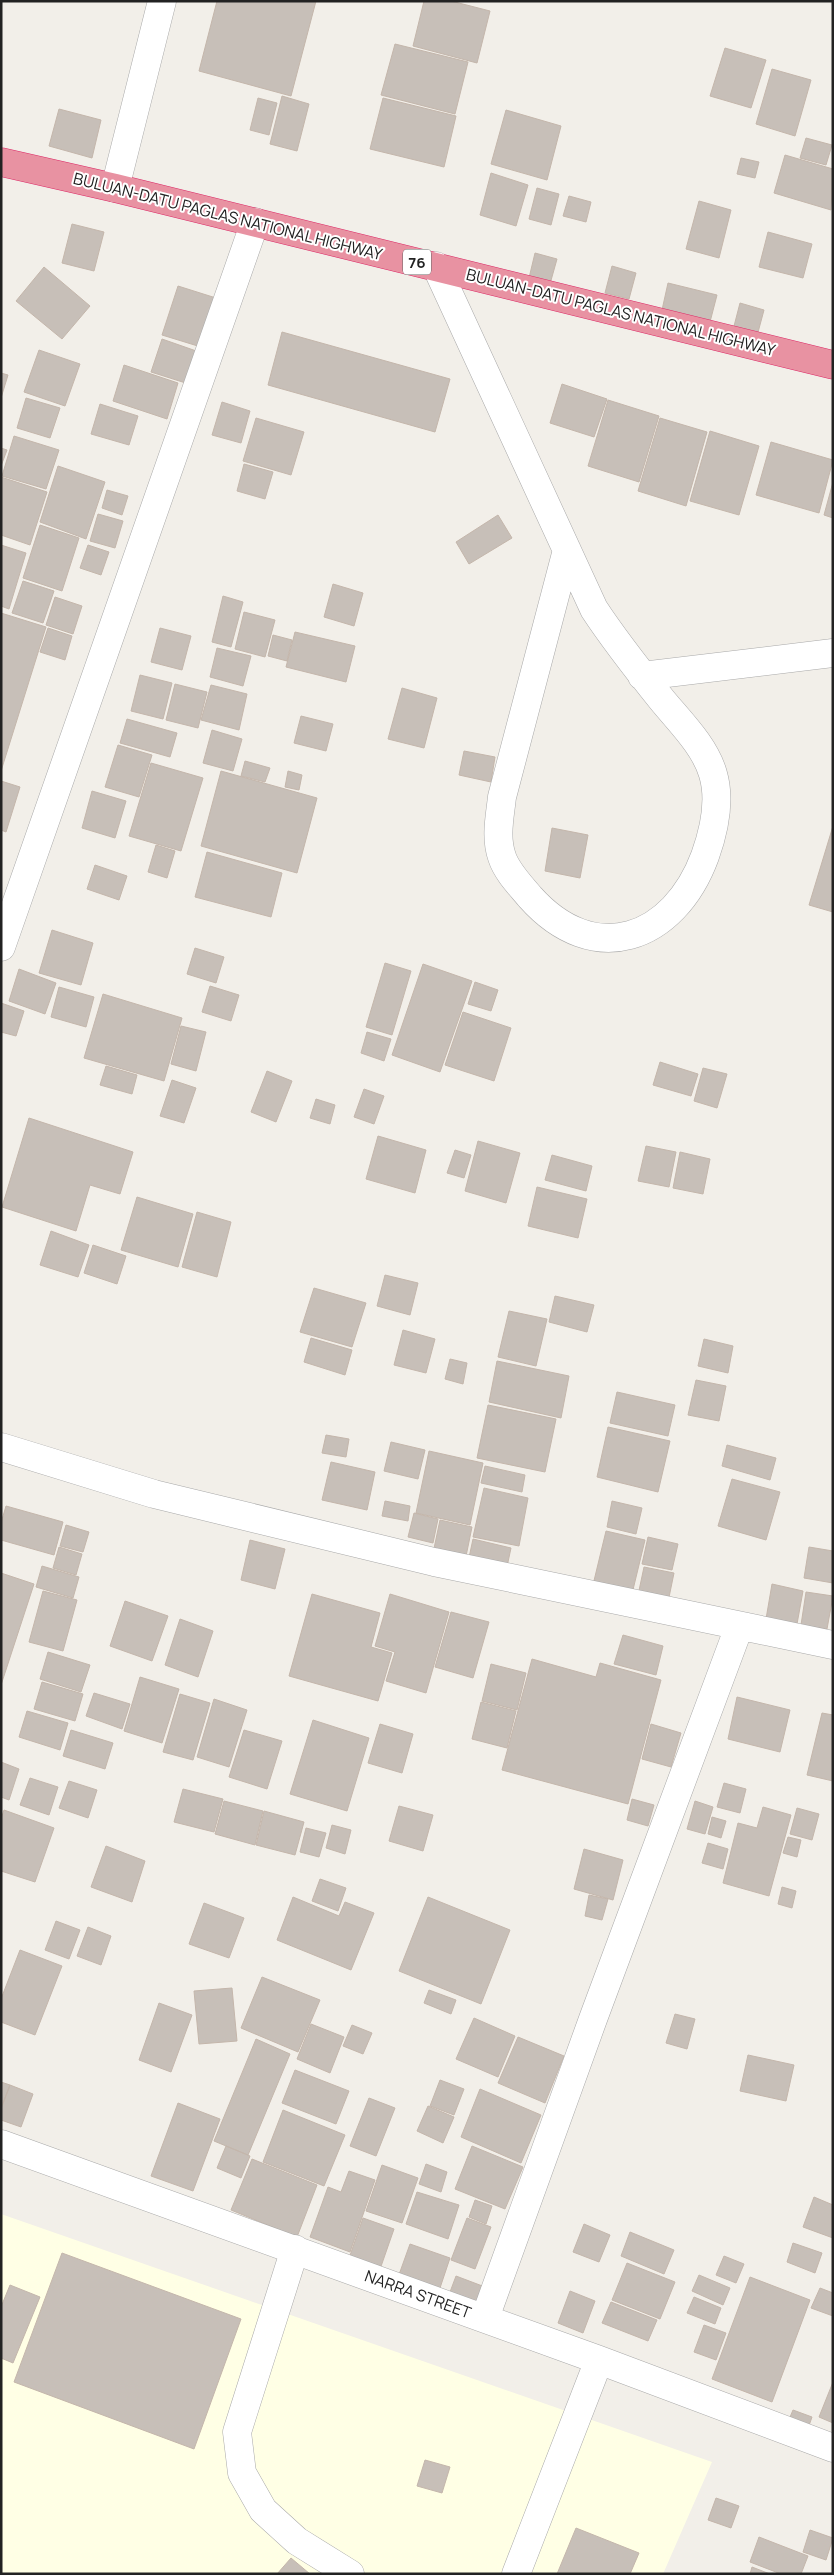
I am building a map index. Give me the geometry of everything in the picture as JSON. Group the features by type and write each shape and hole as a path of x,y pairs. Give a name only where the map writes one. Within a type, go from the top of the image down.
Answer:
{"highway":[{"name":"BULUAN-DATU PAGLAS NATIONAL HIGHWAY","path":"1,162 436,266 833,365"}],"street":[{"path":"115,188 162,1"},
{"path":"1,948 255,222"},
{"path":"436,266 567,550 594,609 642,676 702,751 713,774 717,805 709,844 696,880 676,908 656,924 627,938 603,938 579,932 558,922 540,908 514,878 502,857 498,832 502,797 567,550"},
{"path":"642,676 833,653"},
{"path":"1,1447 154,1494 434,1562 739,1627 833,1645"},
{"path":"485,2318 593,2019 739,1627"},
{"name":"NARRA STREET","path":"1,2144 485,2318 833,2448"},
{"path":"295,2249 237,2432 242,2473 263,2510 297,2541 350,2574"},
{"path":"516,2574 599,2360"}],"shaded area":[{"path":"1,2214 712,2462 663,2574 1,2574"}],"building":[{"path":"217,1 316,1 291,96 199,71"},
{"path":"424,1 451,1 490,11 477,63 413,46"},
{"path":"395,44 468,62 455,114 381,95"},
{"path":"725,48 766,60 751,108 710,96"},
{"path":"772,69 811,80 795,136 756,124"},
{"path":"282,96 309,104 297,151 270,144"},
{"path":"258,98 277,103 269,135 250,130"},
{"path":"383,98 456,116 444,167 370,149"},
{"path":"59,109 101,120 92,158 49,146"},
{"path":"506,110 561,126 547,180 491,164"},
{"path":"806,138 832,145 826,165 800,158"},
{"path":"785,155 833,169 831,210 774,193"},
{"path":"741,158 759,162 755,178 737,174"},
{"path":"491,173 528,185 516,226 480,215"},
{"path":"537,188 559,194 551,225 529,219"},
{"path":"569,196 591,202 586,222 563,216"},
{"path":"699,201 731,210 719,258 686,249"},
{"path":"72,224 104,232 94,271 62,263"},
{"path":"768,232 812,244 803,278 759,267"},
{"path":"535,253 557,259 550,284 529,278"},
{"path":"612,266 636,273 629,299 605,293"},
{"path":"44,267 90,306 62,339 16,301"},
{"path":"668,283 717,295 710,322 662,310"},
{"path":"178,286 216,298 201,347 162,335"},
{"path":"740,303 764,310 757,336 733,330"},
{"path":"282,332 450,379 435,432 268,385"},
{"path":"162,339 202,353 192,385 151,372"},
{"path":"39,350 80,364 65,406 24,392"},
{"path":"124,365 178,383 167,419 113,401"},
{"path":"1,373 8,375 1,398"},
{"path":"562,384 607,399 594,437 550,423"},
{"path":"26,398 60,408 50,438 17,428"},
{"path":"608,400 659,416 639,482 588,466"},
{"path":"222,402 250,411 241,443 212,435"},
{"path":"100,404 138,416 129,445 91,434"},
{"path":"256,418 304,432 291,475 243,461"},
{"path":"660,418 707,432 686,506 638,491"},
{"path":"710,431 759,446 739,515 690,501"},
{"path":"14,436 59,450 46,489 2,476"},
{"path":"771,442 833,460 819,513 756,495"},
{"path":"1,448 7,450 1,466"},
{"path":"244,464 273,472 265,499 237,491"},
{"path":"58,466 105,482 86,539 40,522"},
{"path":"1,477 47,492 30,545 1,535"},
{"path":"833,482 833,518 824,515"},
{"path":"107,490 128,496 122,515 102,508"},
{"path":"98,514 123,521 115,548 90,541"},
{"path":"498,515 512,538 469,564 456,542"},
{"path":"40,525 79,538 62,591 23,578"},
{"path":"1,545 26,553 9,609 1,606"},
{"path":"88,545 109,552 101,575 80,568"},
{"path":"23,581 54,591 43,623 12,613"},
{"path":"333,584 363,593 354,626 324,617"},
{"path":"223,596 243,602 231,647 212,642"},
{"path":"55,597 82,606 73,634 46,625"},
{"path":"244,612 275,620 265,657 235,649"},
{"path":"1,613 46,627 1,771"},
{"path":"48,628 72,636 65,660 40,652"},
{"path":"160,628 191,636 182,670 151,662"},
{"path":"295,632 355,646 346,682 286,667"},
{"path":"273,635 292,640 287,661 268,656"},
{"path":"217,648 251,656 243,686 210,677"},
{"path":"140,675 172,683 163,719 131,711"},
{"path":"175,684 207,692 198,728 166,720"},
{"path":"211,685 247,694 239,730 201,720"},
{"path":"402,688 437,698 424,748 388,739"},
{"path":"301,716 333,724 326,751 294,743"},
{"path":"127,719 177,733 170,757 120,743"},
{"path":"212,730 242,739 233,771 203,763"},
{"path":"118,745 152,755 139,797 105,787"},
{"path":"464,751 495,757 491,782 459,775"},
{"path":"245,761 270,768 265,782 241,776"},
{"path":"151,763 203,778 181,851 129,836"},
{"path":"221,771 317,798 297,873 201,846"},
{"path":"288,771 302,775 299,790 285,787"},
{"path":"1,781 20,787 6,832 1,830"},
{"path":"92,791 126,801 115,838 82,828"},
{"path":"833,826 833,912 809,905"},
{"path":"552,828 588,835 580,878 545,871"},
{"path":"156,845 175,851 167,878 148,872"},
{"path":"207,852 282,873 271,917 195,897"},
{"path":"95,865 127,876 119,900 87,889"},
{"path":"52,930 93,943 81,985 39,973"},
{"path":"195,948 224,957 216,983 187,974"},
{"path":"385,963 411,971 392,1035 366,1027"},
{"path":"423,964 472,981 440,1072 392,1055"},
{"path":"19,969 56,983 45,1014 9,1001"},
{"path":"475,982 498,990 491,1011 468,1004"},
{"path":"210,986 239,995 231,1021 202,1012"},
{"path":"59,987 94,997 86,1027 51,1017"},
{"path":"103,994 182,1018 164,1081 84,1058"},
{"path":"1,1003 24,1011 16,1036 1,1032"},
{"path":"463,1012 511,1028 494,1081 445,1065"},
{"path":"181,1026 206,1032 196,1071 171,1064"},
{"path":"367,1032 391,1039 384,1061 361,1053"},
{"path":"660,1062 698,1074 691,1096 653,1085"},
{"path":"106,1066 137,1075 132,1094 100,1085"},
{"path":"703,1068 727,1074 717,1108 694,1101"},
{"path":"267,1071 292,1081 276,1122 251,1112"},
{"path":"172,1080 196,1088 184,1123 160,1116"},
{"path":"364,1089 384,1096 374,1124 354,1117"},
{"path":"316,1099 335,1105 330,1124 310,1118"},
{"path":"29,1118 133,1152 120,1194 90,1185 76,1231 2,1207"},
{"path":"378,1136 426,1150 415,1193 366,1179"},
{"path":"478,1141 520,1153 506,1203 465,1191"},
{"path":"646,1146 676,1152 669,1187 638,1181"},
{"path":"455,1150 471,1155 464,1178 447,1173"},
{"path":"680,1152 710,1159 703,1194 673,1188"},
{"path":"552,1155 592,1166 586,1191 545,1180"},
{"path":"537,1187 587,1199 578,1238 528,1226"},
{"path":"137,1197 193,1214 178,1267 121,1250"},
{"path":"197,1212 231,1222 217,1277 182,1267"},
{"path":"51,1231 89,1245 78,1277 40,1265"},
{"path":"93,1245 126,1256 117,1284 84,1273"},
{"path":"385,1275 418,1283 410,1315 377,1306"},
{"path":"314,1288 366,1303 352,1347 300,1332"},
{"path":"555,1296 594,1305 587,1332 549,1322"},
{"path":"509,1311 547,1319 536,1366 498,1357"},
{"path":"403,1330 435,1339 426,1373 394,1365"},
{"path":"311,1338 352,1350 345,1375 304,1362"},
{"path":"704,1339 733,1346 728,1373 698,1366"},
{"path":"450,1359 467,1363 463,1384 445,1379"},
{"path":"497,1361 569,1376 561,1418 489,1402"},
{"path":"696,1380 726,1386 719,1421 688,1415"},
{"path":"617,1392 675,1405 668,1436 610,1423"},
{"path":"488,1405 556,1419 545,1472 477,1458"},
{"path":"608,1427 670,1441 658,1492 597,1477"},
{"path":"326,1435 349,1439 346,1457 322,1453"},
{"path":"391,1442 425,1450 418,1479 384,1471"},
{"path":"727,1445 776,1458 770,1480 722,1466"},
{"path":"429,1451 483,1463 470,1525 416,1513"},
{"path":"331,1462 375,1472 367,1510 322,1500"},
{"path":"485,1466 525,1475 522,1492 481,1483"},
{"path":"732,1479 780,1492 766,1540 718,1526"},
{"path":"484,1488 528,1498 519,1546 473,1537"},
{"path":"385,1501 410,1506 408,1521 382,1516"},
{"path":"612,1501 642,1508 636,1534 607,1527"},
{"path":"6,1506 63,1522 54,1555 1,1540 1,1523"},
{"path":"414,1513 438,1519 433,1543 408,1537"},
{"path":"440,1520 472,1527 464,1566 432,1558"},
{"path":"66,1525 89,1532 83,1552 60,1546"},
{"path":"606,1531 645,1540 631,1598 592,1589"},
{"path":"648,1537 678,1544 672,1570 642,1564"},
{"path":"473,1539 511,1548 505,1576 467,1567"},
{"path":"250,1540 285,1549 275,1589 241,1580"},
{"path":"59,1547 82,1554 76,1575 53,1568"},
{"path":"809,1547 833,1551 833,1583 804,1578"},
{"path":"42,1566 79,1577 73,1598 36,1587"},
{"path":"644,1567 674,1573 667,1607 637,1600"},
{"path":"1,1573 34,1584 1,1685"},
{"path":"772,1584 803,1591 797,1624 766,1619"},
{"path":"43,1591 77,1600 63,1651 29,1642"},
{"path":"806,1592 833,1596 827,1629 801,1625"},
{"path":"312,1594 380,1613 371,1647 392,1653 378,1701 289,1676"},
{"path":"390,1594 449,1612 426,1693 386,1681 395,1652 375,1646"},
{"path":"125,1601 168,1616 152,1661 110,1646"},
{"path":"451,1612 489,1622 473,1678 435,1667"},
{"path":"180,1619 213,1631 198,1677 165,1665"},
{"path":"623,1635 663,1646 656,1675 614,1664"},
{"path":"48,1652 90,1665 81,1692 40,1679"},
{"path":"532,1659 596,1677 600,1663 661,1680 628,1804 502,1770"},
{"path":"491,1664 526,1673 517,1710 482,1701"},
{"path":"140,1677 179,1689 162,1743 124,1731"},
{"path":"42,1682 83,1694 75,1721 34,1709"},
{"path":"94,1693 130,1704 122,1729 86,1716"},
{"path":"180,1694 210,1703 193,1760 163,1752"},
{"path":"737,1697 790,1710 780,1752 728,1739"},
{"path":"214,1699 247,1710 229,1767 197,1757"},
{"path":"481,1702 516,1711 507,1748 472,1739"},
{"path":"27,1711 68,1723 60,1750 19,1737"},
{"path":"822,1713 833,1715 833,1781 807,1775"},
{"path":"313,1720 369,1738 347,1811 290,1794"},
{"path":"380,1724 413,1734 402,1773 368,1763"},
{"path":"651,1724 681,1733 671,1767 642,1759"},
{"path":"71,1730 113,1743 105,1769 63,1756"},
{"path":"244,1730 282,1741 267,1789 229,1777"},
{"path":"1,1762 19,1769 9,1800 1,1797"},
{"path":"30,1778 58,1787 49,1815 20,1805"},
{"path":"69,1781 97,1790 88,1818 59,1808"},
{"path":"724,1783 746,1789 740,1813 717,1807"},
{"path":"183,1789 223,1799 214,1832 174,1822"},
{"path":"632,1799 654,1805 648,1826 627,1820"},
{"path":"224,1801 263,1811 255,1845 215,1834"},
{"path":"695,1801 713,1807 705,1834 687,1829"},
{"path":"399,1806 433,1815 423,1851 389,1841"},
{"path":"763,1807 791,1815 769,1896 723,1883 738,1823 757,1828"},
{"path":"797,1808 819,1814 812,1840 790,1834"},
{"path":"4,1810 54,1828 35,1882 1,1871 1,1819"},
{"path":"264,1811 304,1822 295,1855 256,1845"},
{"path":"712,1817 726,1821 721,1838 708,1834"},
{"path":"332,1825 351,1830 345,1854 326,1848"},
{"path":"306,1828 326,1833 319,1857 300,1852"},
{"path":"788,1837 801,1840 797,1857 783,1853"},
{"path":"708,1843 728,1849 723,1869 702,1863"},
{"path":"106,1846 145,1861 132,1902 91,1887"},
{"path":"584,1849 623,1860 613,1900 574,1889"},
{"path":"320,1879 346,1888 338,1911 312,1901"},
{"path":"782,1887 796,1891 792,1908 778,1904"},
{"path":"589,1895 608,1899 602,1920 585,1916"},
{"path":"293,1897 339,1916 345,1902 374,1913 351,1970 277,1940"},
{"path":"428,1897 510,1930 481,2004 399,1971"},
{"path":"204,1903 244,1918 229,1958 189,1944"},
{"path":"56,1921 80,1930 69,1959 45,1950"},
{"path":"88,1927 111,1936 101,1965 77,1956"},
{"path":"20,1950 62,1966 35,2035 1,2022 1,1999"},
{"path":"262,1977 320,2000 298,2052 241,2028"},
{"path":"232,1988 237,2041 199,2044 194,1991"},
{"path":"429,1990 456,2000 451,2014 424,2003"},
{"path":"159,2003 192,2015 171,2072 139,2060"},
{"path":"675,2014 695,2019 687,2049 666,2043"},
{"path":"474,2018 515,2036 498,2077 456,2059"},
{"path":"311,2024 344,2037 330,2073 297,2059"},
{"path":"352,2025 372,2033 363,2054 343,2046"},
{"path":"518,2037 564,2056 545,2103 498,2083"},
{"path":"256,2039 290,2054 248,2155 214,2141"},
{"path":"748,2055 794,2065 786,2101 740,2091"},
{"path":"295,2070 349,2091 336,2124 282,2103"},
{"path":"440,2080 464,2089 454,2115 430,2106"},
{"path":"1,2082 10,2085 1,2108"},
{"path":"10,2085 33,2094 21,2127 1,2120 1,2109"},
{"path":"480,2089 541,2115 521,2163 461,2137"},
{"path":"369,2098 395,2108 376,2156 350,2146"},
{"path":"178,2103 220,2119 193,2191 151,2176"},
{"path":"428,2106 454,2117 443,2143 417,2131"},
{"path":"283,2110 345,2135 324,2186 263,2162"},
{"path":"226,2146 250,2156 241,2178 217,2168"},
{"path":"472,2146 523,2167 505,2209 455,2189"},
{"path":"252,2159 317,2185 297,2237 231,2210"},
{"path":"426,2164 447,2172 441,2192 419,2184"},
{"path":"382,2165 418,2178 402,2223 366,2211"},
{"path":"349,2171 375,2180 350,2252 310,2237 328,2187 341,2192"},
{"path":"417,2192 459,2205 448,2239 406,2224"},
{"path":"814,2197 833,2205 833,2238 803,2227"},
{"path":"475,2200 492,2206 486,2224 469,2217"},
{"path":"363,2218 394,2229 378,2275 347,2264"},
{"path":"467,2218 491,2227 475,2269 451,2260"},
{"path":"584,2224 610,2235 599,2262 573,2252"},
{"path":"630,2232 674,2250 664,2274 621,2256"},
{"path":"793,2243 822,2253 815,2273 787,2262"},
{"path":"410,2244 450,2258 437,2297 396,2283"},
{"path":"62,2253 241,2319 194,2449 14,2382"},
{"path":"724,2256 744,2264 736,2283 716,2275"},
{"path":"627,2263 675,2282 660,2319 612,2300"},
{"path":"699,2275 730,2288 723,2305 692,2291"},
{"path":"456,2276 485,2287 477,2310 447,2300"},
{"path":"750,2277 810,2300 772,2402 712,2379"},
{"path":"10,2285 40,2297 13,2363 1,2358 1,2307"},
{"path":"820,2288 833,2293 833,2316 811,2308"},
{"path":"570,2291 595,2301 583,2333 558,2323"},
{"path":"694,2297 721,2308 715,2324 687,2313"},
{"path":"611,2302 657,2320 648,2341 602,2323"},
{"path":"704,2325 726,2333 716,2360 694,2352"},
{"path":"833,2382 833,2423 819,2417"},
{"path":"793,2410 812,2417 805,2437 785,2429"},
{"path":"425,2460 450,2467 442,2493 417,2486"},
{"path":"716,2498 739,2506 731,2528 708,2520"},
{"path":"576,2528 639,2553 630,2574 557,2574"},
{"path":"810,2530 833,2538 826,2560 803,2552"},
{"path":"759,2537 808,2556 801,2574 781,2574 750,2562"},
{"path":"291,2558 310,2574 277,2574"},
{"path":"752,2567 770,2574 750,2574"}]}
